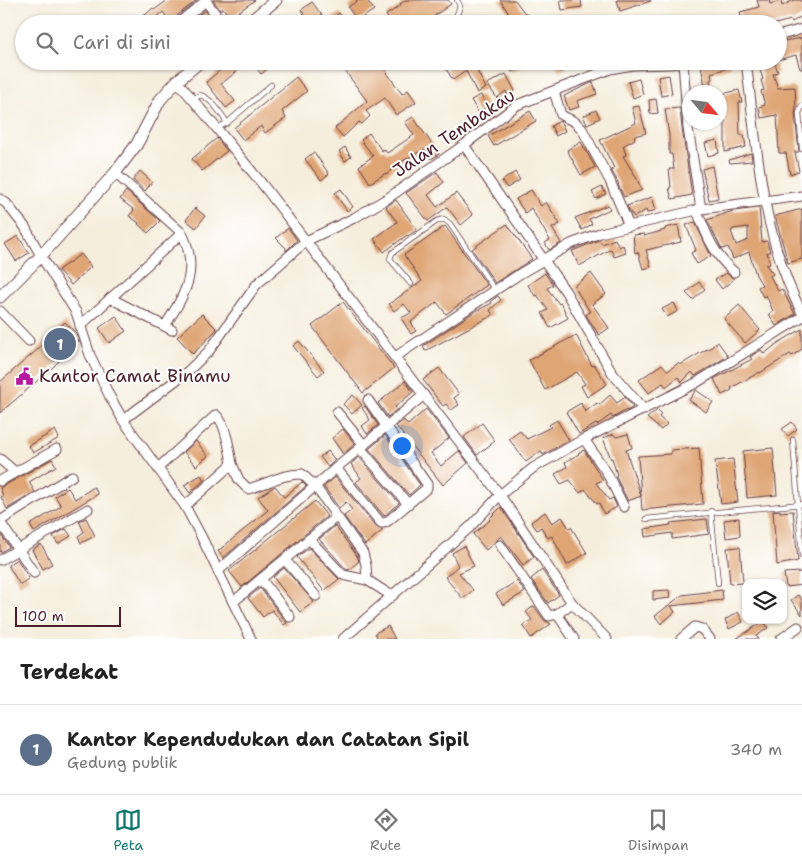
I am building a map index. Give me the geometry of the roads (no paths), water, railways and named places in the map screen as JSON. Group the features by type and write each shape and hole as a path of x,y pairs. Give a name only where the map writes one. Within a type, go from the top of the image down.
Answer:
{"main road":[{"path":"258,15 276,0"},
{"path":"0,296 41,256 115,173 137,144 160,100 176,81 190,70"}],"street":[{"path":"188,15 206,0 217,15"},
{"path":"787,33 802,29"},
{"name":"Jalan Tembakau","path":"122,420 188,372 209,351 257,284 306,241 354,218 388,198 464,146 517,105 607,70"},
{"path":"685,70 688,128 699,210 710,244 718,257 734,272"},
{"path":"747,70 763,201 783,270 802,313"},
{"path":"176,81 193,99 263,186 396,357 500,495 572,603 607,639"},
{"path":"554,91 561,115 575,122 582,129 598,156 629,226"},
{"path":"464,146 566,292 613,374 644,410"},
{"path":"110,298 168,328 190,279 191,262 187,244 182,234 115,173"},
{"path":"396,357 543,259 571,244 600,233 699,210 802,196"},
{"path":"0,199 6,203 25,227 76,312 100,378 122,420 185,506 251,639"},
{"path":"80,326 182,234"},
{"path":"0,311 29,341"},
{"path":"342,639 470,527 500,495 533,468 584,439 702,380 802,317"},
{"path":"218,571 336,468 424,395"},
{"path":"336,468 380,523 388,521 426,489 427,484 368,400"},
{"path":"337,412 408,504"},
{"path":"158,468 216,415 220,418 227,437 232,464 239,480 248,489 268,480 302,474 315,486 363,553 367,580"},
{"path":"584,439 607,473 624,507"},
{"path":"0,481 57,449"},
{"path":"0,459 15,472"},
{"path":"185,506 232,464"},
{"path":"34,573 0,522 72,476"},
{"path":"0,560 88,509"},
{"path":"233,602 336,517"},
{"path":"309,539 343,575 367,580 392,596"},
{"path":"500,545 550,616 557,614 572,603"},
{"path":"285,560 316,596"},
{"path":"261,579 290,617"},
{"path":"557,614 574,639"},
{"path":"681,639 695,627 702,629 710,639"},
{"path":"781,639 798,627"}],"lane":[{"path":"456,0 460,6 457,15"},
{"path":"216,128 226,123 271,85"},
{"path":"193,99 200,95 204,96 214,105 226,123"},
{"path":"802,106 798,113 802,149"},
{"path":"412,284 390,259 392,253 436,222 444,219 450,224 495,290"},
{"path":"793,440 800,504 802,555"},
{"path":"646,519 711,511 800,504"},
{"path":"711,511 718,582"}],"place":[{"name":"Kantor Kependudukan dan Catatan Sipil","path":"60,344"},
{"name":"Kantor Camat Binamu","path":"25,376"}]}
